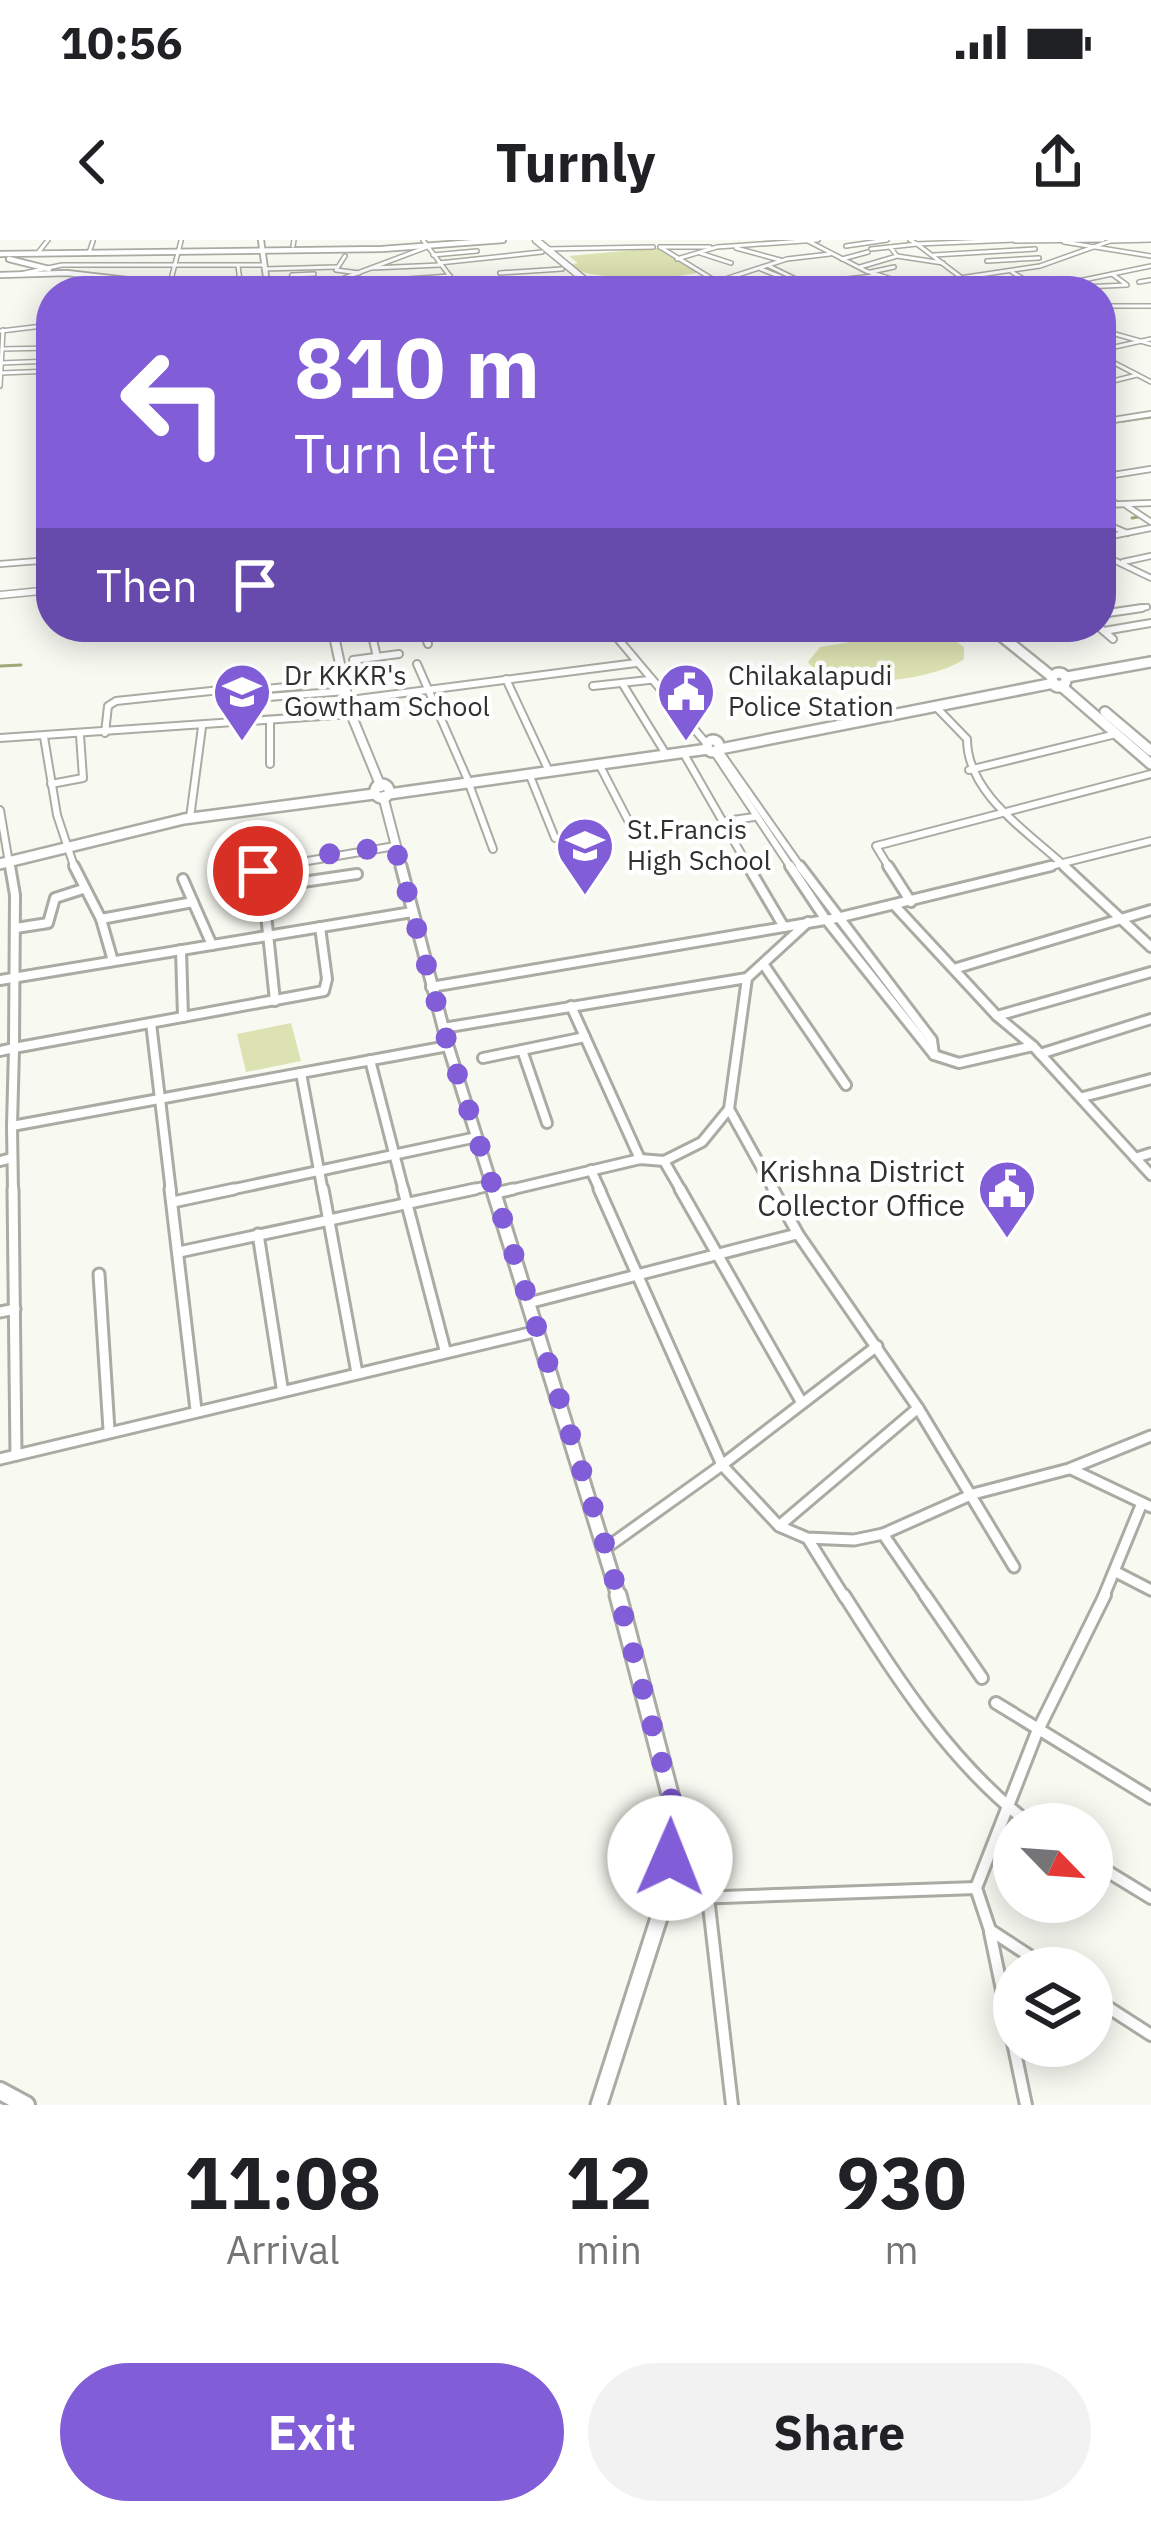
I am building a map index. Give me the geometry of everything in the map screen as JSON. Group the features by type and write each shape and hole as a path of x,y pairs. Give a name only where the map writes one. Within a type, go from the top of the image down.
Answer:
{"main road":[{"path":"533,240 573,276"},
{"path":"544,251 576,276"},
{"path":"1010,642 1146,741 1151,751"},
{"path":"1020,642 1151,764"},
{"path":"4,863 190,818 712,747 1151,662"},
{"path":"468,781 684,754 1060,680"},
{"path":"0,2091 26,2105"}],"street":[{"path":"37,254 48,240"},
{"path":"172,276 181,241 192,240"},
{"path":"261,240 266,276"},
{"path":"406,240 412,248"},
{"path":"0,256 412,248 425,243 502,240"},
{"path":"647,240 706,276"},
{"path":"752,244 761,240"},
{"path":"808,240 875,276"},
{"path":"370,268 414,268 544,251 717,248 818,240"},
{"path":"910,240 958,276"},
{"path":"846,246 1102,240"},
{"path":"988,276 1094,249 1112,240 1151,240"},
{"path":"88,253 93,242"},
{"path":"1064,242 1151,256"},
{"path":"425,243 450,276"},
{"path":"350,276 425,243"},
{"path":"842,259 889,243"},
{"path":"889,243 897,256"},
{"path":"70,254 73,245"},
{"path":"729,247 781,261"},
{"path":"677,259 717,248"},
{"path":"310,266 312,249"},
{"path":"932,255 1035,249"},
{"path":"433,255 478,251"},
{"path":"134,266 142,253"},
{"path":"698,253 731,263"},
{"path":"973,253 1020,276"},
{"path":"730,276 781,261 832,254"},
{"path":"1106,261 1126,254"},
{"path":"0,256 67,273"},
{"path":"337,267 345,256"},
{"path":"859,267 897,256 943,263"},
{"path":"987,261 1039,258"},
{"path":"388,260 414,268"},
{"path":"767,265 793,276"},
{"path":"238,266 239,276"},
{"path":"860,276 893,266"},
{"path":"1094,276 1151,266"},
{"path":"20,274 43,267 337,267"},
{"path":"337,267 358,273"},
{"path":"500,273 562,269"},
{"path":"760,269 778,276"},
{"path":"1084,269 1098,275"},
{"path":"1111,273 1115,276"},
{"path":"292,276 314,274"},
{"path":"872,274 879,276"},
{"path":"0,275 95,276"},
{"path":"1138,282 1151,280"},
{"path":"1116,306 1151,306"},
{"path":"0,386 2,330 36,327"},
{"path":"25,328 26,348"},
{"path":"1116,334 1151,341"},
{"path":"1116,348 1139,341"},
{"path":"1,346 36,348"},
{"path":"1,363 36,361"},
{"path":"1116,362 1151,382"},
{"path":"32,372 36,368"},
{"path":"0,373 36,372"},
{"path":"1116,380 1138,375"},
{"path":"1116,420 1151,414"},
{"path":"1116,475 1151,470"},
{"path":"1118,505 1151,503"},
{"path":"1127,506 1151,525"},
{"path":"1116,535 1151,525"},
{"path":"1116,528 1127,533"},
{"path":"1122,562 1151,556"},
{"path":"1116,560 1151,578"},
{"path":"0,564 36,561"},
{"path":"0,595 36,591"},
{"path":"1116,612 1147,607"},
{"path":"1116,627 1151,623"},
{"path":"336,642 351,714 383,792 448,1046 606,1548 676,1817 665,1899 599,2105"},
{"path":"373,642 376,657"},
{"path":"620,642 712,747 932,1040 934,1055"},
{"path":"353,660 399,654"},
{"path":"264,689 268,697 348,695 636,663"},
{"path":"417,664 493,849"},
{"path":"506,679 547,767"},
{"path":"592,686 649,680"},
{"path":"622,683 664,751"},
{"path":"105,733 112,702 299,686"},
{"path":"934,705 967,739 970,770 1151,947"},
{"path":"0,738 351,714"},
{"path":"270,722 270,764"},
{"path":"190,818 202,727"},
{"path":"970,770 1116,734"},
{"path":"51,784 83,778 80,735"},
{"path":"44,737 51,784 69,846 83,889 101,919 113,961"},
{"path":"712,747 824,917 934,1055 959,1063 1036,1050 1151,1019"},
{"path":"684,754 784,927"},
{"path":"600,766 631,826"},
{"path":"911,902 876,846 1151,774"},
{"path":"530,776 555,838"},
{"path":"0,810 16,928 12,1126 16,1455"},
{"path":"726,821 755,817"},
{"path":"431,988 837,918 1151,841"},
{"path":"274,1001 258,871 264,863 395,846"},
{"path":"262,889 357,874"},
{"path":"183,879 212,945"},
{"path":"16,928 48,923 55,898 83,889"},
{"path":"101,919 193,902"},
{"path":"895,906 997,1016 1083,1097 1151,1175"},
{"path":"957,968 1151,910"},
{"path":"0,980 412,911"},
{"path":"443,1028 747,978 808,922"},
{"path":"0,1051 327,989 320,927"},
{"path":"181,950 183,1017"},
{"path":"764,965 846,1085"},
{"path":"997,1016 1151,972"},
{"path":"178,1252 405,1202 640,1159 664,1161 702,1142 729,1109 747,978"},
{"path":"572,1006 640,1159"},
{"path":"152,1023 196,1410"},
{"path":"483,1058 585,1037"},
{"path":"12,1126 448,1046"},
{"path":"522,1050 547,1123"},
{"path":"370,1060 445,1350"},
{"path":"302,1073 357,1373"},
{"path":"1083,1097 1151,1079"},
{"path":"729,1109 798,1234 918,1408 1015,1567"},
{"path":"173,1202 477,1137"},
{"path":"1135,1158 1151,1153"},
{"path":"0,1161 12,1158"},
{"path":"664,1161 802,1403"},
{"path":"591,1171 722,1465 779,1526 807,1538 854,1540 883,1534 973,1494 1070,1468 1151,1436"},
{"path":"257,1234 283,1388"},
{"path":"532,1302 798,1234"},
{"path":"99,1274 109,1430"},
{"path":"0,1312 15,1310"},
{"path":"0,1460 283,1388 539,1330"},
{"path":"606,1548 877,1346"},
{"path":"779,1526 918,1408"},
{"path":"1010,1803 1037,1732 1147,1505 1070,1468"},
{"path":"883,1534 982,1678"},
{"path":"807,1538 925,1714 1001,1803"},
{"path":"1116,1572 1151,1590"},
{"path":"997,1703 1037,1732 1151,1798"},
{"path":"993,1845 976,1888 990,1930 1026,2105"},
{"path":"1113,1875 1151,1898"},
{"path":"665,1899 976,1888"},
{"path":"708,1898 732,2105"},
{"path":"990,1930 1016,1947"},
{"path":"1113,2010 1151,2035"}],"green space":[{"path":"656,248 697,273 606,276 569,265 578,263 569,256"},
{"path":"851,642 957,642 964,647 964,659 908,678 859,681 820,672 808,662 820,647"},
{"path":"291,1023 301,1061 246,1072 237,1034"}],"waterway":[{"path":"1123,421 1151,417"},
{"path":"1132,518 1138,517"},
{"path":"0,666 21,665"}],"place":[{"name":"Dr KKKR's Gowtham School","path":"242,743"},
{"name":"Chilakalapudi Police Station","path":"686,743"},
{"name":"St.Francis High School","path":"585,897"},
{"name":"Krishna District Collector Office","path":"1007,1240"}],"route":[{"path":"258,871 270,861 395,846 443,1028 606,1548 676,1817 670,1858"}]}
